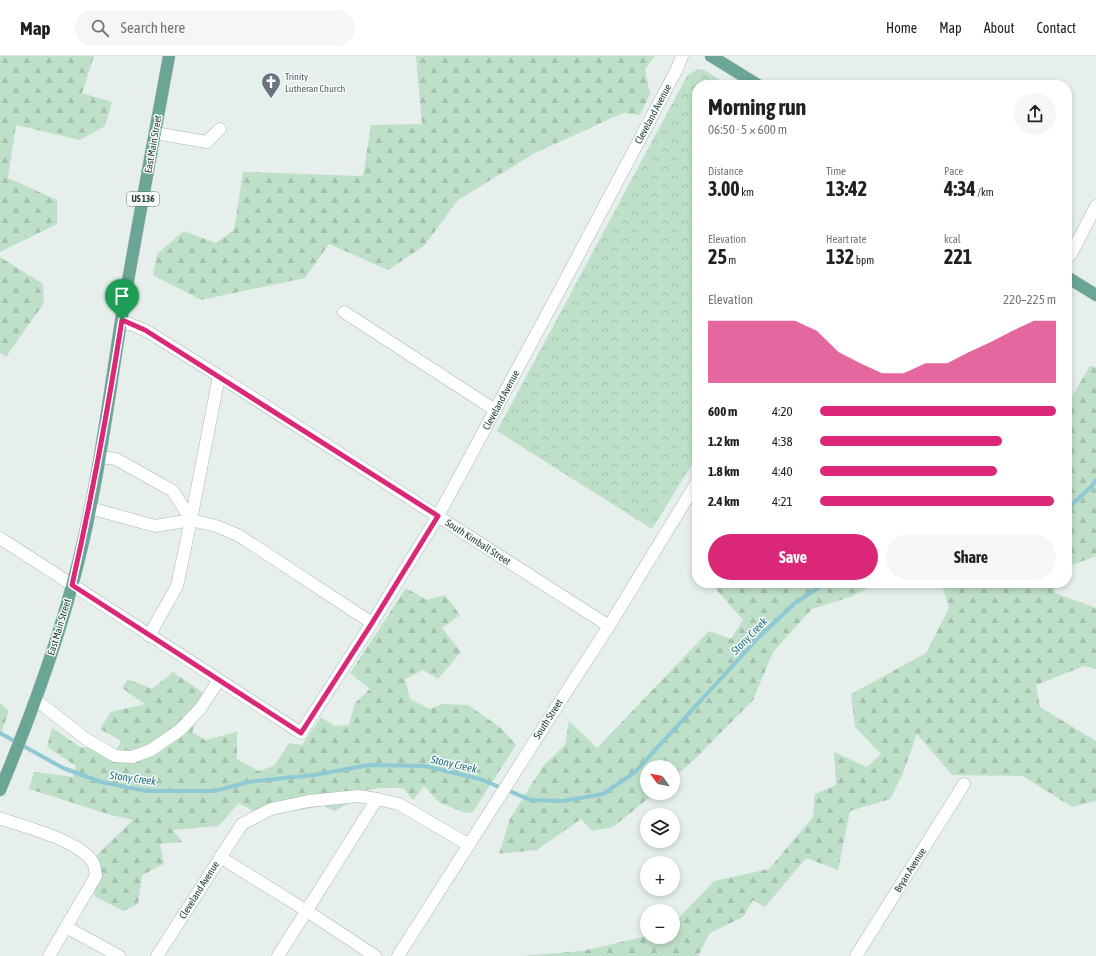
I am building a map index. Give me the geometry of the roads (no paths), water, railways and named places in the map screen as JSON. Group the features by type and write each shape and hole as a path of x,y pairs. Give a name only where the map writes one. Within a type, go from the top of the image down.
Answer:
{"main road":[{"name":"East Main Street","path":"0,790 47,669 72,585 90,508 169,56"},
{"path":"711,56 750,80"},
{"path":"1072,280 1096,295"}],"street":[{"name":"Cleveland Avenue","path":"218,680 301,733 372,623 438,516 674,76 682,56"},
{"path":"155,133 207,142 220,130"},
{"path":"1072,252 1096,206"},
{"path":"344,312 495,410"},
{"name":"South Kimball Street","path":"122,320 145,330 219,376 609,626"},
{"path":"149,636 177,586 219,376"},
{"path":"100,457 116,459 173,491 191,520"},
{"name":"South Street","path":"398,956 525,756 692,499"},
{"path":"90,508 155,526 191,520 216,526 238,535 372,623"},
{"path":"0,538 218,680 200,709 180,730 151,750 132,757 115,756 86,739 40,703 35,701"},
{"name":"Bryan Avenue","path":"856,956 964,784"},
{"name":"Cleveland Avenue","path":"157,956 242,824 271,809 308,801 358,796 378,800"},
{"path":"278,956 378,800 399,804 469,845"},
{"path":"0,818 60,839 81,851 93,861 96,876 49,956"},
{"path":"220,857 307,911 375,956"},
{"path":"66,927 119,956"}],"waterway":[{"name":"Stony Creek","path":"1072,504 1091,487 1096,480"},
{"name":"Stony Creek","path":"0,733 63,768 101,782 147,791 215,791 248,782 314,775 369,765 424,766 480,779 531,800 563,801 603,794 635,772 759,637 795,603 818,588"}],"place":[{"name":"Trinity Lutheran Church","path":"271,99"}]}
